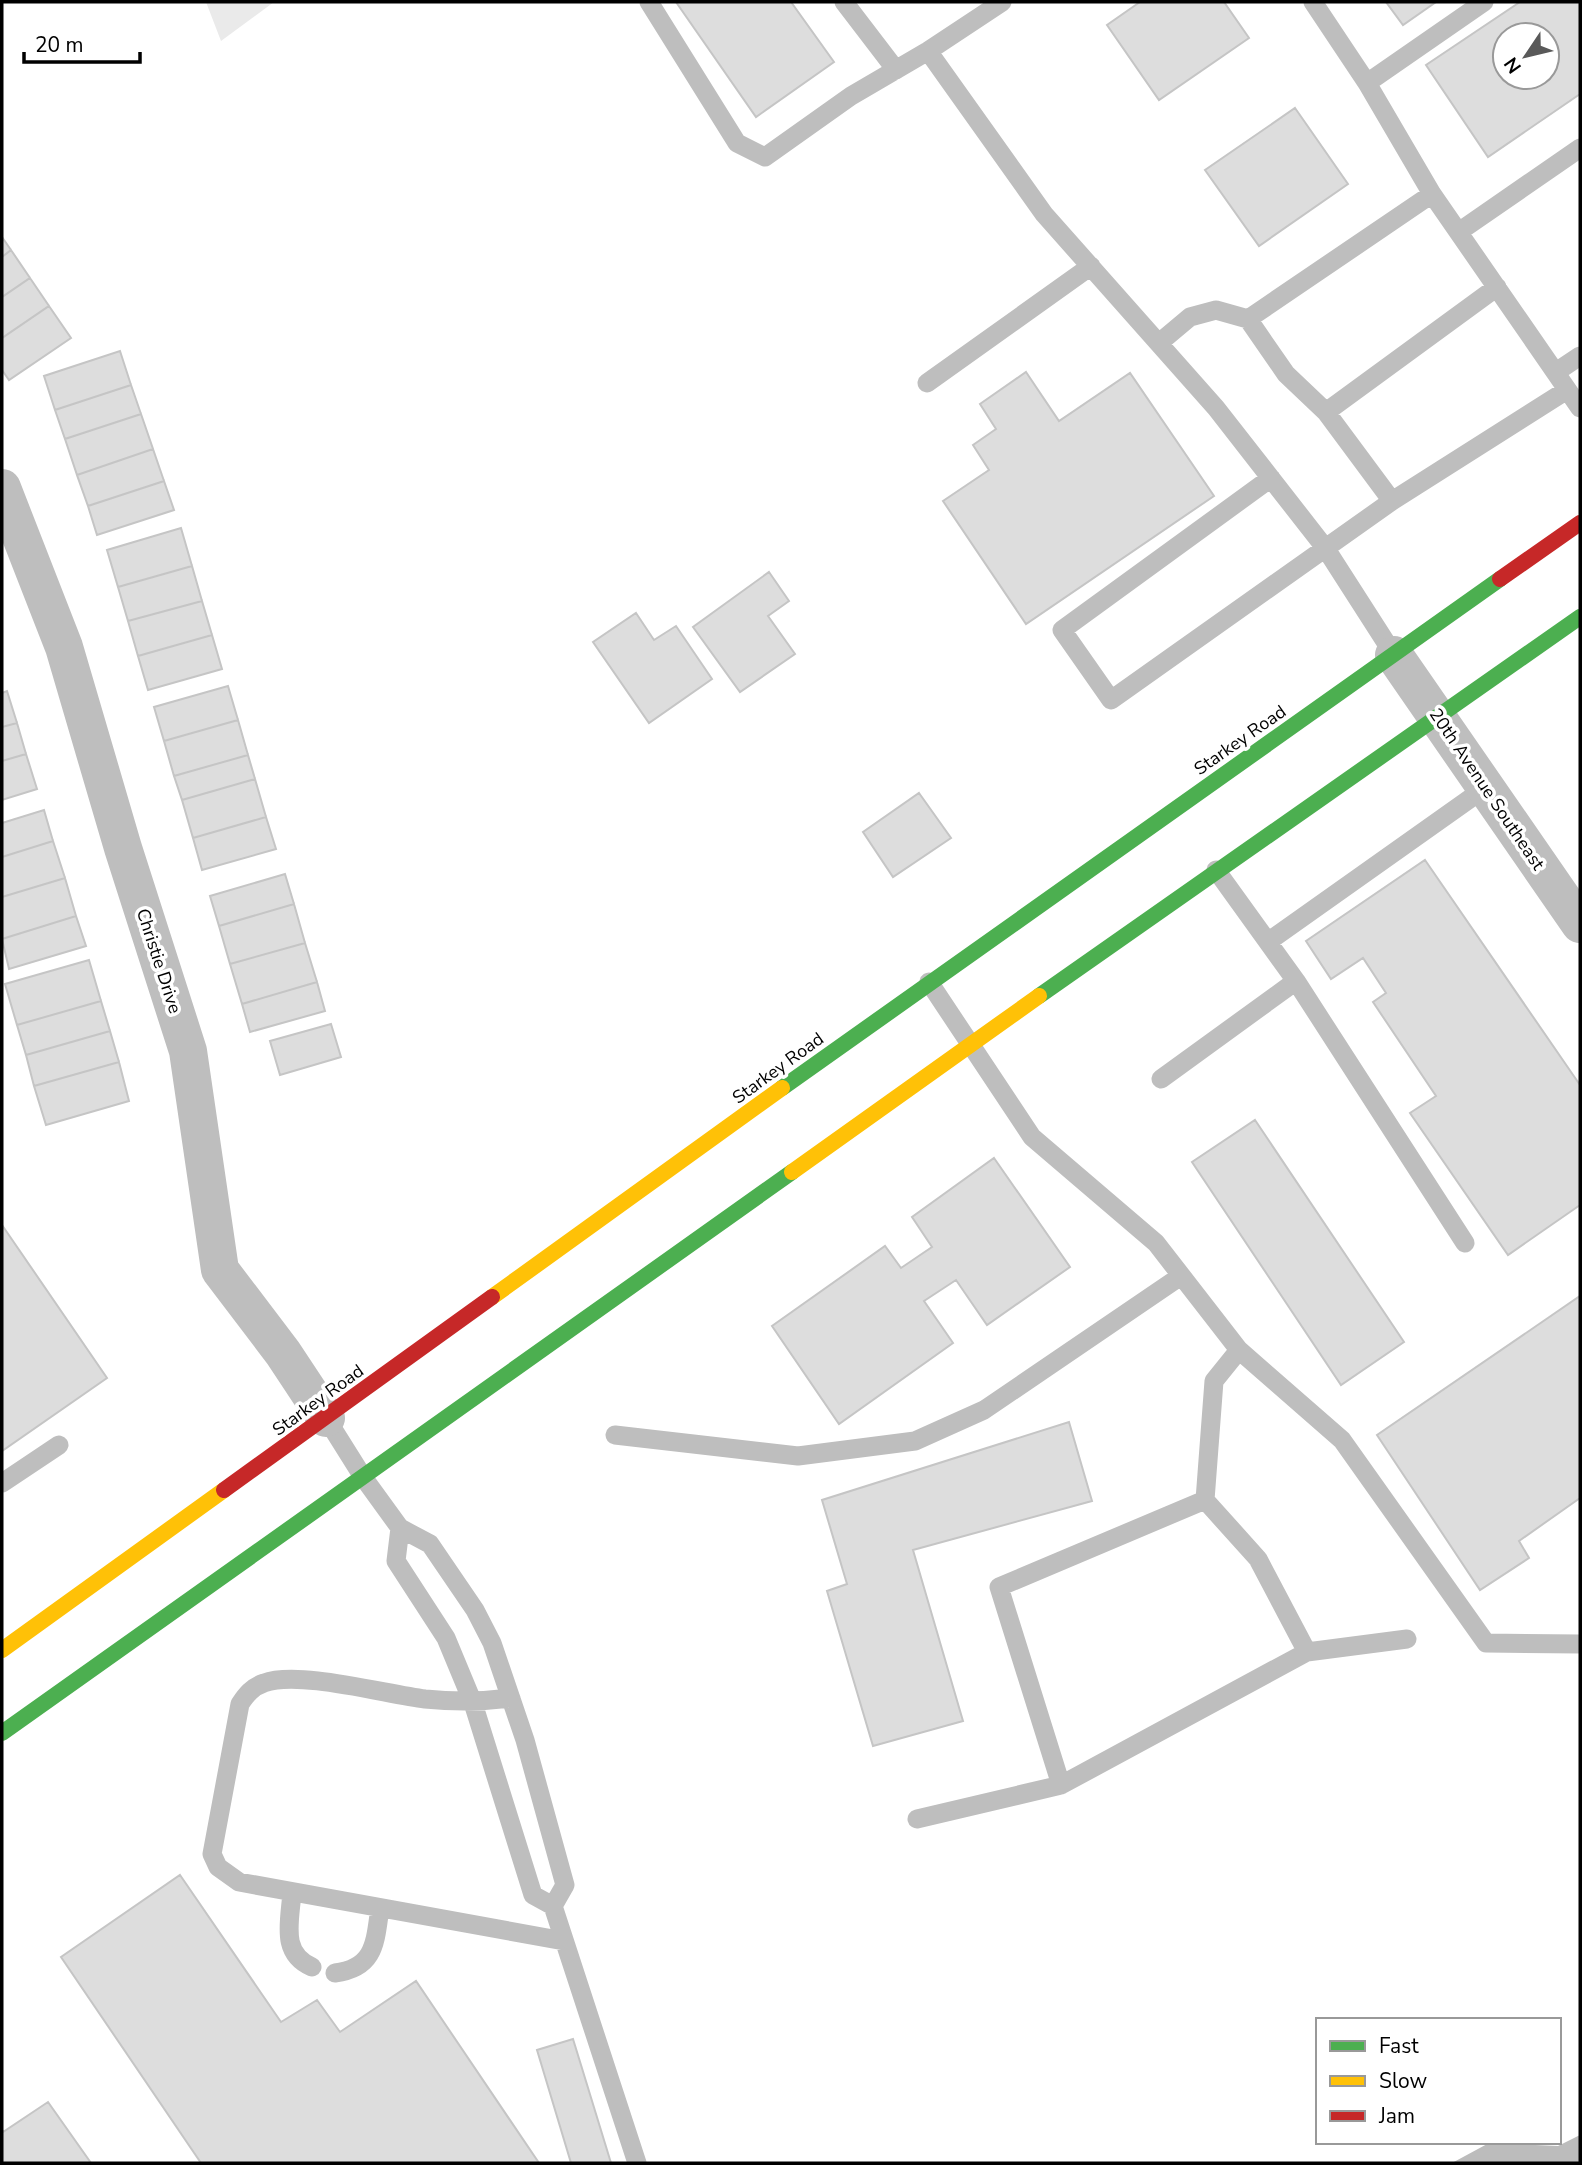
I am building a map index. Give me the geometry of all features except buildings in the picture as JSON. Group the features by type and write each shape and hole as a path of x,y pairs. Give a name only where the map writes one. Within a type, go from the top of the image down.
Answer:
{"main road":[{"name":"Starkey Road","path":"2,1650 929,982 1580,523"},
{"path":"2,1733 1216,870 1580,617"}],"street":[{"name":"Christie Drive","path":"2,488 64,647 123,848 188,1051 220,1270 283,1353 326,1418"},
{"name":"20th Avenue Southeast","path":"1394,655 1580,924"}],"lane":[{"path":"649,2 737,143 765,158 851,96 896,71 1002,2"},
{"path":"844,2 896,71"},
{"path":"1312,2 1367,83 1432,194 1580,408"},
{"path":"1367,83 1484,2"},
{"path":"928,51 1044,214 1216,408 1326,549 1394,655"},
{"path":"1460,231 1580,148"},
{"path":"1248,319 1432,194"},
{"path":"928,383 1091,266"},
{"path":"1326,412 1497,287"},
{"path":"1159,343 1190,317 1216,310 1248,319 1286,374 1326,412 1392,501"},
{"path":"1556,372 1580,356"},
{"path":"1271,478 1062,630 1111,700 1392,501 1567,390"},
{"path":"1269,941 1485,788"},
{"path":"1216,870 1296,981 1465,1243"},
{"path":"1161,1079 1296,981"},
{"path":"929,982 1032,1137 1156,1243 1239,1350 1342,1440 1486,1643 1580,1644"},
{"path":"615,1435 798,1456 915,1441 984,1410 1181,1276"},
{"path":"1239,1350 1214,1381 1205,1500 1258,1559 1307,1652"},
{"path":"326,1418 363,1477 400,1528 430,1544 475,1610 492,1643 511,1698 565,1885 553,1906"},
{"path":"2,1483 59,1445"},
{"path":"1061,1785 999,1587 1205,1500"},
{"path":"400,1528 396,1561 446,1638 473,1703 533,1895 553,1906 637,2163"},
{"path":"917,1819 1061,1785 1307,1652 1407,1639"},
{"path":"511,1698 473,1703 424,1699 303,1679 265,1682 250,1690 240,1704 212,1854 218,1867 239,1882 564,1941"},
{"path":"292,1892 289,1940 300,1961 312,1966"},
{"path":"335,1973 360,1966 369,1956 374,1944 380,1908"}],"shaded area":[{"path":"206,2 274,2 221,41"},
{"path":"1580,2135 1580,2163 1452,2163 1487,2144 1558,2146"}],"traffic: fast":[{"path":"782,1088 1500,579"},
{"path":"1039,996 1580,617"},
{"path":"2,1733 792,1172"}],"traffic: slow":[{"path":"792,1172 1039,996"},
{"path":"492,1297 782,1088"},
{"path":"2,1650 224,1490"}],"traffic: jam":[{"path":"1500,579 1580,523"},
{"path":"224,1490 492,1297"}]}
